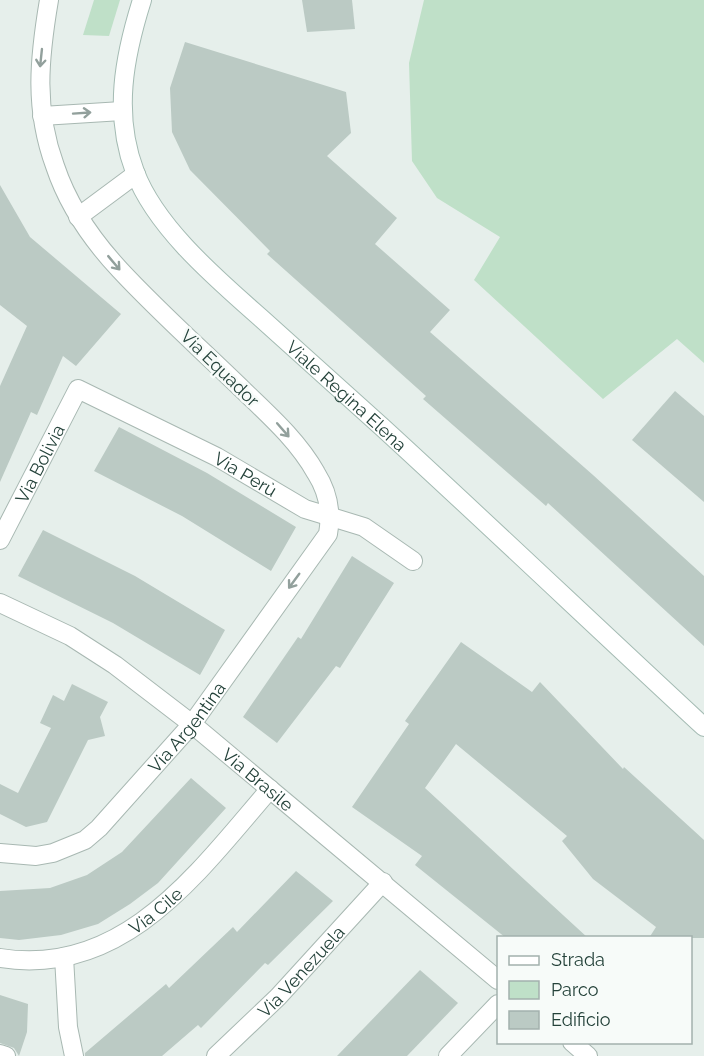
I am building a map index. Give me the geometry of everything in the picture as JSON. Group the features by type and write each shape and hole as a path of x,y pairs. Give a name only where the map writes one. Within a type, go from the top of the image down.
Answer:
{"street":[{"name":"Via Equador","path":"49,0 40,70 39,91 42,116 55,166 78,218 118,268 274,420 300,449 317,474 326,494 329,525"},
{"name":"Viale Regina Elena","path":"142,0 123,86 122,111 135,174 151,203 175,234 211,273 383,428 704,727"},
{"path":"42,116 122,111"},
{"path":"78,218 135,174"},
{"name":"Via Perù","path":"78,389 217,457 329,525 364,527 413,561"},
{"name":"Via Bolivia","path":"0,540 78,389"},
{"name":"Via Argentina","path":"0,853 36,856 69,848 85,840 113,815 192,724 329,525"},
{"name":"Via Brasile","path":"0,603 70,636 115,665 192,724 497,979"},
{"name":"Via Cile","path":"0,958 36,960 64,957 90,951 135,927 180,891 270,789"},
{"name":"Via Venezuela","path":"216,1056 278,997 383,882"},
{"path":"64,957 68,1027 74,1056"},
{"path":"448,1056 497,1005"},
{"path":"574,1044 588,1056"},
{"path":"0,1054 6,1056"}],"green space":[{"path":"94,0 120,0 109,36 83,35"},
{"path":"424,0 704,0 704,363 677,339 603,399 474,280 500,237 437,198 412,161 409,63"}],"building":[{"path":"302,0 352,0 355,29 307,32"},
{"path":"185,42 346,92 351,133 327,156 397,218 375,244 450,310 430,332 704,576 704,646 548,503 546,506 423,399 426,396 267,254 270,251 190,170 172,132 170,88"},
{"path":"0,185 30,237 121,314 76,366 63,356 37,415 31,412 0,482 0,386 27,326 0,305"},
{"path":"675,391 704,416 704,502 632,440"},
{"path":"119,427 207,473 296,527 271,571 182,516 94,471"},
{"path":"43,530 135,576 225,630 200,675 113,623 18,576"},
{"path":"352,556 394,583 340,668 336,666 277,743 243,717 298,637 301,639"},
{"path":"461,642 532,692 540,682 623,769 624,767 704,840 704,938 650,936 656,927 593,879 562,841 567,836 456,744 425,788 586,936 504,936 415,865 422,856 352,807 409,724 405,721"},
{"path":"72,684 108,702 100,717 105,736 88,740 47,822 26,827 0,814 0,784 18,793 51,728 40,723 53,695 64,701"},
{"path":"191,778 226,808 158,883 98,924 61,935 19,940 0,938 0,891 50,888 87,875 122,852"},
{"path":"296,871 333,901 268,965 265,963 201,1028 198,1025 162,1056 85,1056 85,1053 166,984 169,988 233,927 237,932"},
{"path":"420,970 458,1003 407,1056 337,1056"},
{"path":"0,995 28,1004 27,1032 19,1056 14,1048 0,1043"}]}
